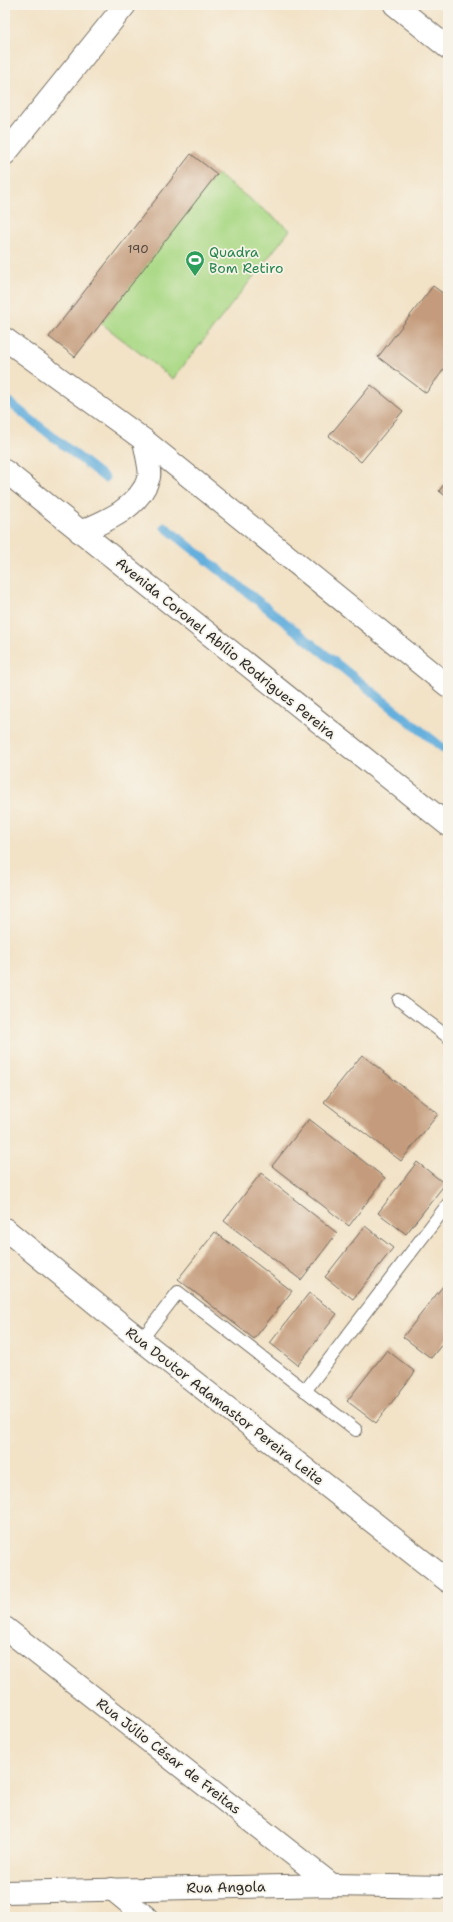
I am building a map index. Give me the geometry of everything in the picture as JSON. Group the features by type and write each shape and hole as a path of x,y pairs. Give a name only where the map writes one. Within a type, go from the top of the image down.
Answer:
{"street":[{"path":"5,154 125,5"},
{"path":"396,5 448,48"},
{"path":"5,339 144,440 448,686"},
{"path":"80,532 109,521 137,499 149,476 144,440"},
{"name":"Avenida Coronel Abílio Rodrigues Pereira","path":"5,472 448,825"},
{"name":"Rua Doutor Adamastor Pereira Leite","path":"5,1229 115,1320 142,1339 448,1581"},
{"name":"Rua Júlio César de Freitas","path":"5,1628 332,1885"},
{"name":"Rua Angola","path":"5,1892 332,1885 448,1887"},
{"path":"112,1889 146,1917"}],"lane":[{"path":"400,1000 448,1037"},
{"path":"305,1391 448,1204"},
{"path":"142,1339 178,1292 356,1430"}],"green space":[{"name":"Quadra Bom Retiro","path":"217,174 290,230 173,379 101,323"}],"building":[{"path":"191,154 217,174 75,357 49,337"},
{"path":"433,286 448,297 448,364 426,393 378,357"},
{"path":"371,385 403,411 361,462 329,436"},
{"path":"448,479 448,498 439,491"},
{"path":"362,1055 438,1114 401,1161 324,1102"},
{"path":"309,1119 385,1178 349,1226 272,1166"},
{"path":"417,1162 445,1184 406,1234 378,1213"},
{"path":"261,1173 337,1233 301,1280 224,1221"},
{"path":"365,1226 393,1248 353,1299 325,1277"},
{"path":"215,1232 292,1291 254,1339 178,1279"},
{"path":"443,1286 448,1290 448,1337 431,1358 403,1337"},
{"path":"309,1293 337,1314 298,1365 270,1343"},
{"path":"387,1350 415,1372 376,1423 347,1401"}],"waterway":[{"path":"5,399 105,478"},
{"path":"165,527 448,752"}],"place":[{"name":"Quadra Bom Retiro","path":"195,277"}]}
